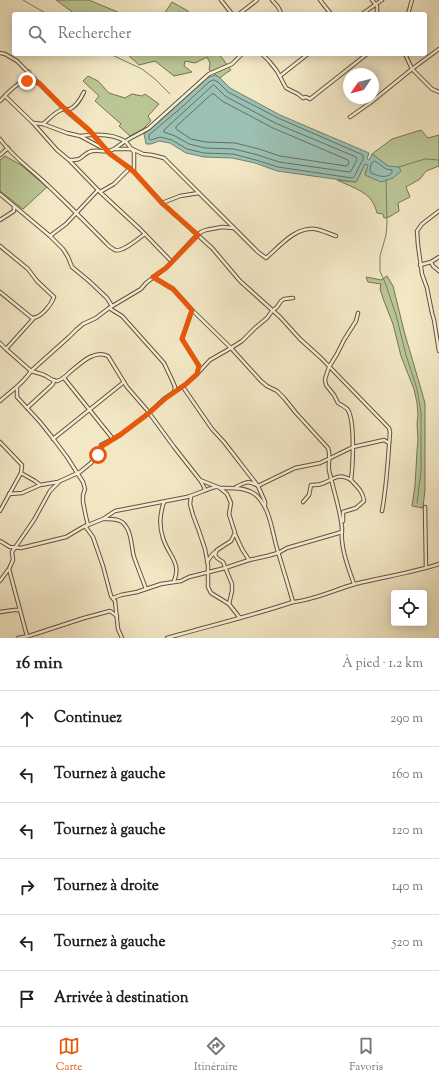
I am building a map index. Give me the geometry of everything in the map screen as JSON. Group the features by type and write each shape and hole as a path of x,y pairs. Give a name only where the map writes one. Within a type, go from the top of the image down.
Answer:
{"street":[{"path":"221,0 230,12"},
{"path":"241,12 257,0"},
{"path":"272,0 281,12"},
{"path":"320,0 329,12"},
{"path":"372,0 377,6 377,12"},
{"path":"365,12 382,0"},
{"path":"409,12 412,0"},
{"path":"350,117 439,49"},
{"path":"0,53 12,57 17,61 93,135 108,152"},
{"path":"69,160 80,159 86,154 97,150 108,152 115,149 149,128 207,76 232,64 240,56"},
{"path":"264,56 280,76 286,88 303,98 306,97 310,99 364,56"},
{"path":"280,76 305,56"},
{"path":"406,56 412,69 432,89 439,92"},
{"path":"0,101 18,85 29,72"},
{"path":"18,85 27,81 39,83"},
{"path":"43,124 64,108 69,109 75,105 84,92"},
{"path":"5,96 33,123 57,150 140,229 172,262"},
{"path":"33,123 43,124 80,136 108,152 130,168 162,203 212,248 240,281 285,322 389,428 386,491 382,511"},
{"path":"80,136 110,136 125,142 132,149 143,154 164,158 258,252 266,258 286,240 302,231 316,230 336,236"},
{"path":"0,139 115,250 119,251 132,244 145,234"},
{"path":"0,155 8,148"},
{"path":"115,149 132,149"},
{"path":"132,149 134,152 134,172"},
{"path":"50,236 60,230 99,191 114,184 130,168"},
{"path":"162,203 180,196 200,193"},
{"path":"0,194 50,236 63,249 72,267 102,294 111,307 122,316 164,363 175,387 174,392"},
{"path":"0,220 14,211 14,206"},
{"path":"439,211 422,224 417,231 420,264 434,320 439,351"},
{"path":"0,400 17,387 27,377 31,370 83,324 96,318 111,307 136,293 172,262 201,232 222,228 234,228"},
{"path":"0,246 28,269 37,281 53,295 54,298 38,317 35,318 6,349"},
{"path":"420,264 431,262 439,257"},
{"path":"431,262 439,271"},
{"path":"153,277 173,289 261,381 277,391 284,398 328,448 330,452 329,467 334,494 341,515 343,545 354,584"},
{"path":"0,292 30,316 35,318"},
{"path":"9,494 22,493 40,484 58,482 84,469 98,455 102,446 120,435 166,398 183,387 210,360 242,341 267,318 281,301 293,298"},
{"path":"192,310 182,339 199,366 197,374"},
{"path":"352,480 352,422 348,410 338,403 326,385 326,379 329,367 356,321 358,313"},
{"path":"0,343 34,372 58,381 95,354 103,354 108,356 124,382 200,480 205,490"},
{"path":"64,378 113,439"},
{"path":"27,408 53,384 54,380"},
{"path":"53,439 124,382"},
{"path":"17,387 17,397 40,422 83,482 85,489 83,502 87,526 93,537 104,566 111,596 115,601 118,629 122,638"},
{"path":"183,387 212,429 258,486 265,502 265,508"},
{"path":"258,486 295,468 320,463 353,447 384,440 389,444"},
{"path":"0,442 22,465 21,473 0,511"},
{"path":"21,473 40,484"},
{"path":"302,502 309,495 311,485 321,484 341,476 352,480 361,491 364,501 356,508 343,512 342,530"},
{"path":"200,480 205,481 215,487 247,490 255,494 263,504 270,520 278,553 293,602"},
{"path":"0,581 9,569 13,560 12,552 34,520 50,491 58,482"},
{"path":"236,488 243,483 252,482 258,486"},
{"path":"0,541 10,547 21,548 66,536 103,519 115,511 191,496 215,487"},
{"path":"220,488 227,494 231,503 229,514 235,533 249,560"},
{"path":"191,496 190,504 205,549 208,587 211,593 229,604 240,618"},
{"path":"164,502 160,512 162,534 167,548 176,561 176,578 174,582"},
{"path":"425,507 426,568"},
{"path":"103,519 116,519 121,521 129,533 133,547 133,554 146,589"},
{"path":"113,598 161,584 181,581 189,577 278,553 286,548 342,530"},
{"path":"207,562 217,550 231,541 235,533"},
{"path":"217,550 217,558 223,562 232,584 229,604"},
{"path":"167,638 260,613 354,584 439,564"},
{"path":"9,569 27,636"},
{"path":"0,612 20,610"},
{"path":"18,638 110,611 117,616"}],"green space":[{"path":"56,0 89,0 118,12 72,12"},
{"path":"172,2 189,12 165,12"},
{"path":"129,56 220,56 231,70 220,78 209,70 210,63 207,57 195,63 185,61 184,66 192,72 174,76 155,61 139,65"},
{"path":"88,76 98,81 109,93 125,98 132,94 142,96 145,94 159,104 148,116 151,121 143,129 130,136 119,126 121,124 95,101 99,96 83,81"},
{"path":"421,130 428,138 439,135 439,166 426,171 420,179 406,187 410,197 398,203 399,211 389,217 384,218 383,214 377,213 372,201 365,194 337,180 356,182 365,164 368,165 365,174 388,166 372,154 392,139"},
{"path":"5,156 21,165 47,187 23,209 0,191 0,160"},
{"path":"387,276 393,286 404,331 425,403 425,489 423,508 412,506 418,440 418,415 414,389 401,356 393,324 380,289 381,284 368,282 366,277 381,280"}],"water":[{"path":"215,75 230,88 280,115 369,153 367,159 369,160 372,154 388,166 399,167 401,171 393,178 381,182 365,175 368,165 365,164 356,182 277,171 255,163 232,158 204,157 186,153 170,143 159,141 146,144 144,134 207,78"}],"waterway":[{"path":"23,0 44,12"},
{"path":"114,56 142,69 170,94"},
{"path":"399,167 425,159 439,160"},
{"path":"386,180 387,223 386,235 380,256 380,271 396,315 406,355 417,389 421,412 421,471 417,503"}],"route":[{"path":"27,81 39,83 76,120 89,130 110,154 134,172 162,203 198,235 176,259 153,277 173,289 192,310 182,339 199,366 197,374 120,435 105,443 100,449 98,455"}]}
